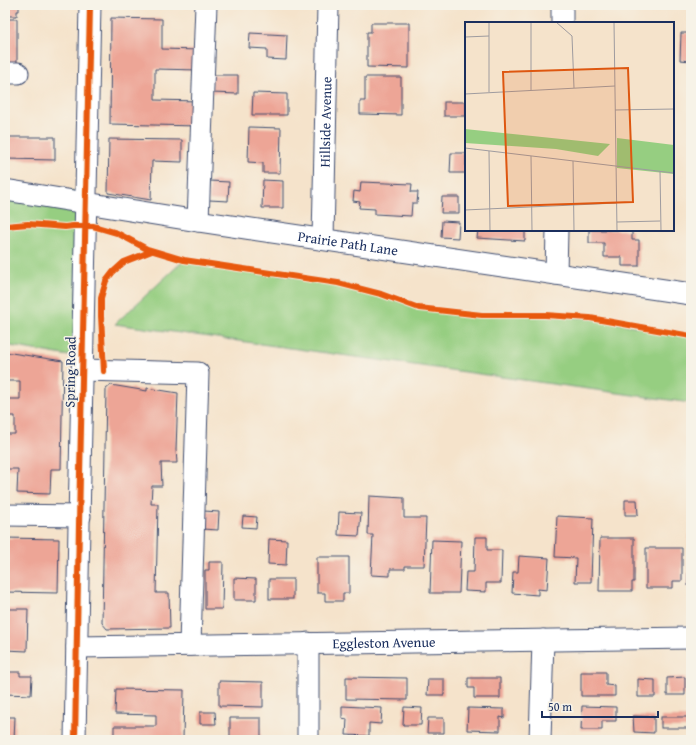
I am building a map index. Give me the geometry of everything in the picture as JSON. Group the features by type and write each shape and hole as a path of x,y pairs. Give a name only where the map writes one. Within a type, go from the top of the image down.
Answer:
{"street":[{"name":"Spring Road","path":"75,740 90,5"},
{"path":"198,221 206,5"},
{"name":"Hillside Avenue","path":"323,239 328,5"},
{"path":"562,5 562,22"},
{"name":"Prairie Path Lane","path":"5,190 198,221 691,294"},
{"path":"556,274 557,231"},
{"path":"83,370 198,373 190,645"},
{"path":"5,515 80,516"},
{"name":"Eggleston Avenue","path":"77,647 691,638"},
{"path":"540,740 543,640"},
{"path":"308,643 308,740"}],"green space":[{"path":"5,183 80,193 75,357 5,345"},
{"path":"184,260 338,283 381,294 419,308 482,315 545,315 590,318 691,336 691,403 115,324"}],"building":[{"path":"5,5 19,5 17,16 5,16"},
{"path":"111,18 162,19 162,49 199,50 199,70 155,69 155,100 198,101 197,126 110,124"},
{"path":"5,19 17,19 17,64 5,64"},
{"path":"371,23 409,23 409,68 367,67 367,32 371,32"},
{"path":"250,33 287,35 286,60 267,59 267,49 249,48"},
{"path":"681,33 691,33 691,61 680,60"},
{"path":"212,75 238,75 238,94 212,93"},
{"path":"365,77 401,77 401,115 360,114 360,101 365,101"},
{"path":"253,93 287,94 287,115 252,115"},
{"path":"444,102 465,102 465,116 444,116"},
{"path":"249,127 281,128 280,173 263,173 263,163 248,162"},
{"path":"5,137 55,137 55,160 5,159"},
{"path":"109,139 182,140 182,162 152,161 151,200 108,193"},
{"path":"451,153 465,153 465,173 450,173"},
{"path":"263,180 283,181 283,208 262,208"},
{"path":"210,181 229,182 228,201 209,200"},
{"path":"361,182 412,184 411,192 418,192 417,203 412,203 411,216 375,214 375,209 359,208 360,202 353,201 354,191 360,192"},
{"path":"442,197 459,197 459,213 441,213"},
{"path":"442,221 459,222 458,238 441,237"},
{"path":"478,231 525,231 525,241 477,238"},
{"path":"589,231 632,231 632,240 639,240 639,266 622,266 622,257 604,257 604,243 589,243"},
{"path":"5,352 63,361 61,469 51,469 50,494 17,493 18,469 5,469 5,434 15,434 15,416 5,416 5,399 20,399 20,381 5,381"},
{"path":"111,385 147,391 147,388 178,393 177,463 161,463 162,486 152,486 151,504 158,504 156,593 169,593 170,628 107,629 102,623 106,389"},
{"path":"369,496 404,498 404,518 426,518 424,566 405,566 405,569 390,569 390,576 371,575 373,535 368,535"},
{"path":"625,500 637,500 638,515 625,515"},
{"path":"204,511 219,512 218,530 202,529"},
{"path":"339,512 361,513 359,536 338,535"},
{"path":"243,516 257,517 256,528 242,527"},
{"path":"557,516 593,518 591,582 575,582 576,558 555,557"},
{"path":"689,534 691,534 691,586 688,586"},
{"path":"475,537 487,537 487,550 502,550 501,583 486,583 486,592 465,591 466,572 474,572"},
{"path":"5,538 59,539 58,593 5,592"},
{"path":"600,538 634,538 634,582 632,582 632,591 599,591"},
{"path":"269,539 287,540 286,565 268,564"},
{"path":"432,540 461,541 459,593 430,593"},
{"path":"646,548 682,548 682,581 673,581 673,588 646,588"},
{"path":"519,556 549,558 547,590 538,589 538,595 512,593 513,572 518,572"},
{"path":"317,557 349,557 349,593 343,593 343,601 325,601 325,593 317,593"},
{"path":"209,562 223,562 222,609 205,609 205,570 209,570"},
{"path":"234,578 256,579 256,600 234,600"},
{"path":"269,579 293,579 293,599 269,599"},
{"path":"5,609 28,609 27,651 5,650"},
{"path":"5,672 20,672 20,676 32,676 31,695 5,694"},
{"path":"581,672 606,672 606,685 615,686 615,696 581,696"},
{"path":"346,677 407,678 407,700 346,699"},
{"path":"685,677 685,695 667,695 667,678"},
{"path":"468,678 500,678 500,698 474,698 474,688 468,688"},
{"path":"428,679 444,679 444,695 427,695"},
{"path":"638,679 655,680 655,697 638,697"},
{"path":"219,681 263,682 263,707 219,706"},
{"path":"116,689 184,690 183,740 114,740 114,726 156,726 156,715 115,714"},
{"path":"342,706 382,708 381,724 369,723 369,736 346,735 347,719 342,718"},
{"path":"582,706 616,707 616,721 602,721 602,730 581,730"},
{"path":"404,707 422,708 421,725 403,725"},
{"path":"468,708 504,709 504,718 500,717 500,731 467,730"},
{"path":"200,712 215,712 216,724 200,724"},
{"path":"633,716 654,717 654,733 634,732"},
{"path":"5,717 15,717 14,740 5,740"},
{"path":"661,717 690,717 690,728 661,728"},
{"path":"230,718 261,718 261,740 230,740"},
{"path":"428,718 444,718 444,733 427,733"}],"cycle path":[{"path":"75,740 83,281 90,5"},
{"path":"5,226 28,224 65,227 93,226 117,233 147,249 184,260 338,283 381,294 419,308 482,315 545,315 590,318 691,336"},
{"path":"104,371 101,298 106,281 124,262 152,251"}]}
